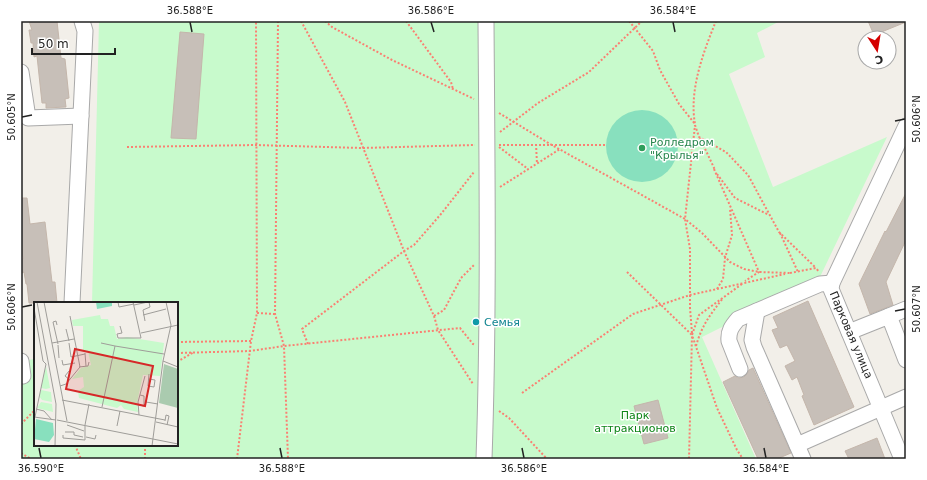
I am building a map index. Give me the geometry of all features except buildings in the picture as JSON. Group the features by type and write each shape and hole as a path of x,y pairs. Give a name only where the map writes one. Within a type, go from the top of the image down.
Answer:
{"street":[{"path":"72,302 85,31 82,21"},
{"path":"484,459 486,403 488,143 486,105 486,21"},
{"path":"21,72 28,118 81,116"},
{"name":"Парковая улица","path":"902,459 832,292 826,284 906,126"},
{"path":"740,369 729,341 730,328 738,319 826,284"},
{"path":"849,332 906,310"},
{"path":"757,311 752,340 754,347 803,459"},
{"path":"889,316 906,360"},
{"path":"21,361 23,376"},
{"path":"797,445 906,397"}],"path":[{"path":"237,459 251,341 256,313 256,21"},
{"path":"278,21 275,314 284,346 288,459"},
{"path":"301,21 345,102 404,251 434,316 438,330 486,403 510,418 547,459"},
{"path":"325,21 332,27 392,60 486,105 550,144 685,219 702,233 730,262 744,269 759,272 790,273"},
{"path":"406,21 451,82 454,90"},
{"path":"630,21 653,51 660,70 679,104 695,124 685,219 690,249 692,334 689,459"},
{"path":"127,147 256,145 362,148 488,143 538,104 589,72 642,21"},
{"path":"716,21 707,43 696,81 692,110 699,137 759,272"},
{"path":"699,137 726,152 748,175 769,215 780,232 798,272"},
{"path":"536,144 537,164"},
{"path":"528,169 497,145 606,145"},
{"path":"487,195 560,149"},
{"path":"714,169 735,198 769,215"},
{"path":"308,344 302,329 414,245 475,171"},
{"path":"717,289 723,279 726,258 732,235 729,205"},
{"path":"780,232 824,277 826,284"},
{"path":"434,316 444,310 461,278 487,251"},
{"path":"522,393 633,314 690,295 744,282 816,268"},
{"path":"627,272 692,334 717,408 737,450 743,459"},
{"path":"692,334 699,315 759,272"},
{"path":"696,347 700,331 706,320 726,296"},
{"path":"256,313 275,314"},
{"path":"178,353 250,351 284,346 460,328 472,344 486,346"},
{"path":"178,342 251,341"},
{"path":"178,361 195,352"},
{"path":"21,424 34,411"},
{"path":"75,446 81,459"},
{"path":"145,446 145,459"},
{"path":"21,453 31,459"}],"green space":[{"name":"Парк аттракционов","path":"99,21 780,21 757,33 765,57 729,74 773,187 887,137 819,279 702,337 756,459 21,459 21,361 34,359 34,446 178,446 178,302 92,302"},
{"name":"Ролледром \"Крылья\"","path":"642,110 662,116 672,126 678,146 672,166 662,176 642,182 622,176 612,166 606,146 612,126 622,116"}],"place":[{"name":"Ролледром \"Крылья\"","path":"642,148"},
{"name":"Семья","path":"476,322"}]}
